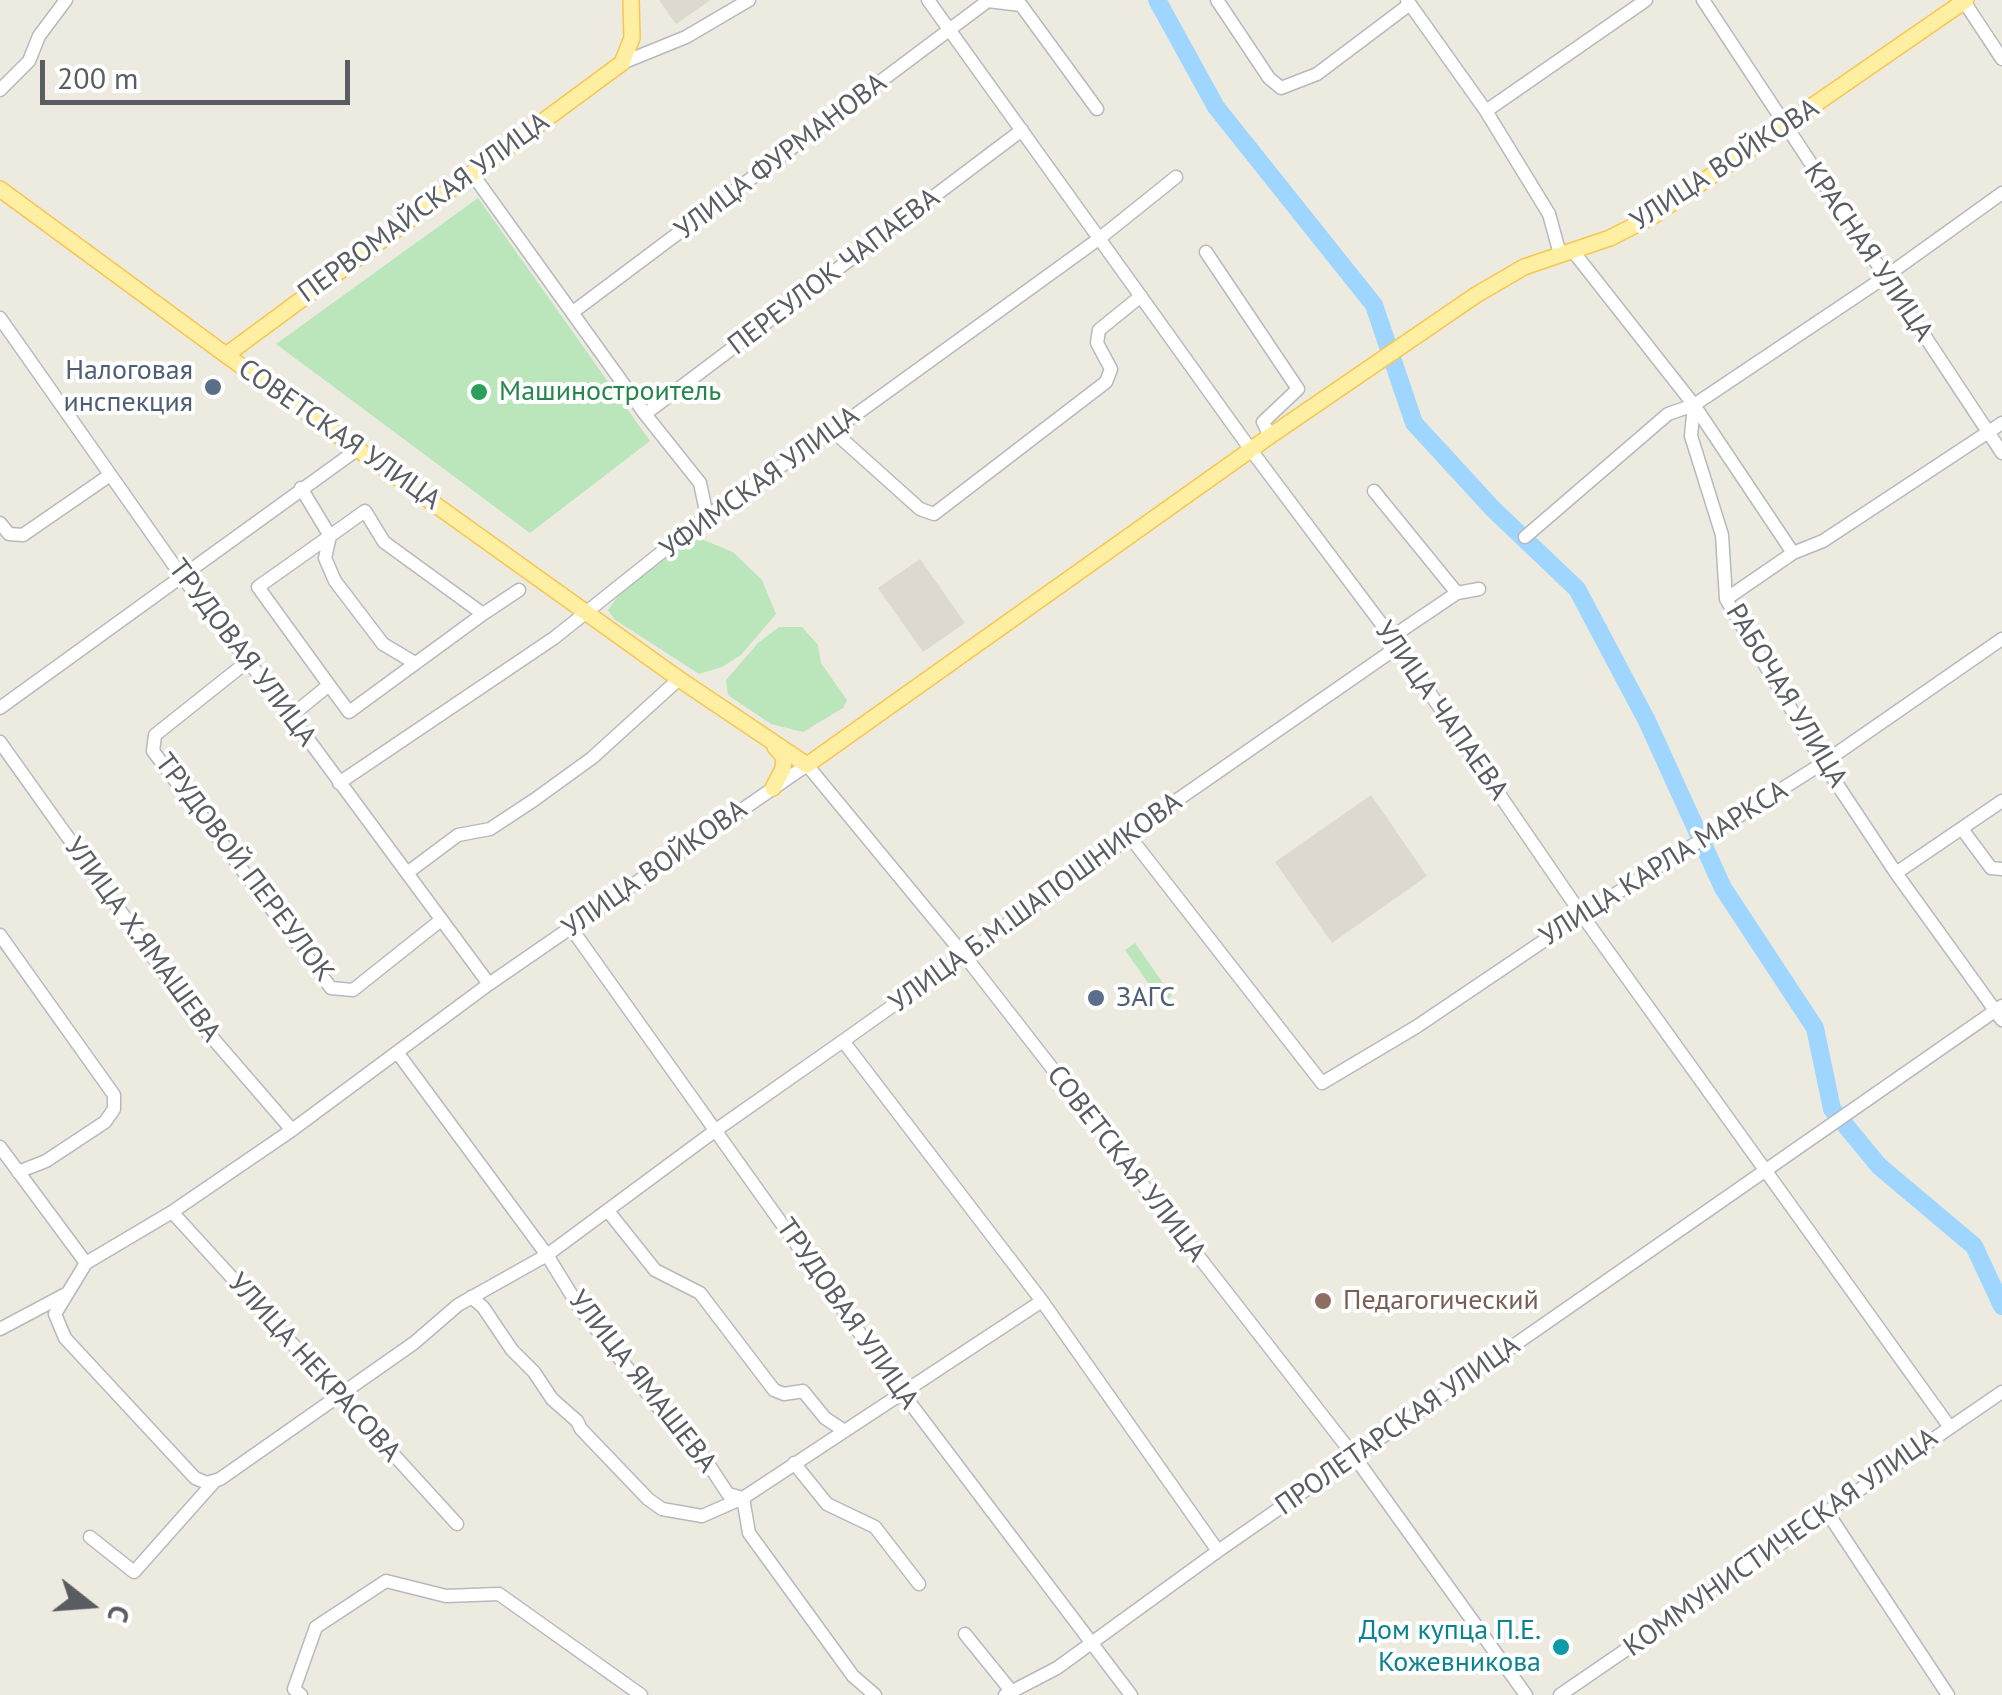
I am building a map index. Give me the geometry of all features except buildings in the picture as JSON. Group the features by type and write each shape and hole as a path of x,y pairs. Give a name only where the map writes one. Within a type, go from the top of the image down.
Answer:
{"main road":[{"path":"622,63 632,38 631,0"},
{"name":"УЛИЦА ВОЙКОВА","path":"808,765 1270,436 1412,340 1524,266 1610,238 1653,216 1964,0"},
{"name":"ПЕРВОМАЙСКАЯ УЛИЦА","path":"226,355 622,63"},
{"name":"СОВЕТСКАЯ УЛИЦА","path":"4,194 679,679 808,765"},
{"path":"770,740 799,750 842,739"},
{"path":"770,740 784,757 783,769 773,788"}],"street":[{"path":"0,90 29,61 39,36 66,0"},
{"name":"ПЕРВОМАЙСКАЯ УЛИЦА","path":"622,63 686,37 749,0"},
{"name":"УЛИЦА ЧАПАЕВА","path":"928,0 1251,450 1392,638 1582,915 1950,1426"},
{"name":"УЛИЦА ФУРМАНОВА","path":"573,312 989,0 1021,5 1097,109"},
{"path":"1218,0 1269,78 1281,88 1317,74 1409,2 1486,111 1549,214 1566,252 1694,406 1793,554"},
{"path":"1486,111 1646,0"},
{"name":"КРАСНАЯ УЛИЦА","path":"1703,0 2002,453"},
{"path":"1964,0 2002,58"},
{"name":"ПЕРЕУЛОК ЧАПАЕВА","path":"645,414 1022,130"},
{"path":"472,172 645,414 700,484 707,516"},
{"name":"УФИМСКАЯ УЛИЦА","path":"339,783 589,612 707,516 833,431 1100,238 1176,177"},
{"path":"1525,538 1668,414 1694,406 1885,278 2002,193"},
{"name":"УЛИЦА ВОЙКОВА","path":"1206,252 1298,389 1262,422 1270,436"},
{"path":"833,431 920,510 934,514 1106,382 1111,369 1097,343 1099,330 1141,296"},
{"name":"ТРУДОВАЯ УЛИЦА","path":"0,318 183,578 291,716 489,984"},
{"name":"РАБОЧАЯ УЛИЦА","path":"1694,406 1691,436 1722,535 1726,599 1823,764 1896,873 2000,1012"},
{"path":"1726,599 1793,554 1824,541 2002,423"},
{"path":"0,708 358,449"},
{"path":"0,523 9,534 23,535 110,474"},
{"path":"301,488 330,536 325,558 336,581 383,644 415,664"},
{"path":"1374,490 1458,593"},
{"path":"482,614 384,542 365,511 258,587 349,712 519,590"},
{"name":"УЛИЦА Б.М.ШАПОШНИКОВА","path":"90,1537 134,1572 214,1482 339,1398 470,1296 547,1255 716,1130 1130,838 1170,805 1389,653 1392,638 1458,593 1478,589"},
{"name":"УЛИЦА КАРЛА МАРКСА","path":"1130,838 1322,1083 1416,1027 1582,915 1823,764 2002,639"},
{"name":"ТРУДОВОЙ ПЕРЕУЛОК","path":"248,661 155,735 152,750 331,988 352,990 441,920"},
{"path":"407,873 458,835 490,829 534,800 592,758 679,679"},
{"path":"291,716 329,685"},
{"name":"УЛИЦА Х.ЯМАШЕВА","path":"0,742 202,1027 292,1130"},
{"name":"УЛИЦА ВОЙКОВА","path":"214,1482 196,1478 65,1338 55,1314 86,1263 172,1212 292,1130 489,984 808,765"},
{"name":"СОВЕТСКАЯ УЛИЦА","path":"808,765 964,955 1354,1456 1526,1695"},
{"path":"1896,873 2002,801"},
{"path":"1962,829 1991,868 2002,868"},
{"name":"ТРУДОВАЯ УЛИЦА","path":"571,928 901,1391 1131,1695"},
{"path":"0,935 114,1096 114,1110 106,1122 46,1161 18,1172"},
{"name":"ПРОЛЕТАРСКАЯ УЛИЦА","path":"1091,1643 1764,1170 2000,1012"},
{"path":"843,1041 1042,1301 1218,1551"},
{"path":"397,1052 547,1255"},
{"path":"0,1147 86,1263"},
{"path":"608,1211 655,1270 700,1293 774,1390 784,1394 802,1391 825,1418 843,1430"},
{"name":"УЛИЦА НЕКРАСОВА","path":"172,1212 457,1524"},
{"name":"УЛИЦА ЯМАШЕВА","path":"547,1255 579,1307 659,1408 703,1456 728,1494 743,1498"},
{"path":"0,1329 68,1292"},
{"name":"УЛИЦА ЯМАШЕВА","path":"470,1296 483,1306 552,1399 653,1504 702,1516 743,1498"},
{"path":"743,1498 1042,1301"},
{"name":"КОММУНИСТИЧЕСКАЯ УЛИЦА","path":"1560,1695 2001,1392"},
{"path":"794,1464 827,1504 875,1527 919,1584"},
{"name":"УЛИЦА ЯМАШЕВА","path":"743,1498 749,1533 852,1676 875,1695"},
{"path":"1827,1512 1948,1695"},
{"path":"301,1695 294,1690 316,1627 386,1581 446,1596 500,1594 641,1695"},
{"path":"965,1634 1008,1693 1057,1668"},
{"path":"1029,1695 1091,1643"}],"shaded area":[{"path":"659,0 711,0 676,24"},
{"path":"920,559 965,623 923,652 878,588"},
{"path":"1371,795 1427,876 1332,943 1275,862"}],"green space":[{"name":"Машиностроитель","path":"478,198 650,441 530,533 276,344"},
{"path":"701,539 733,552 762,580 776,614 741,655 722,667 699,674 614,619 608,610 621,592 679,543"},
{"path":"779,627 802,627 818,645 821,663 847,700 843,708 803,732 771,724 728,695 726,680 758,643"},
{"path":"1135,943 1172,996 1162,1003 1125,950"}],"waterway":[{"path":"1157,0 1216,107 1374,305 1414,423 1493,509 1577,589 1647,721 1723,888 1815,1028 1832,1109 1879,1166 1974,1246 2002,1306"}],"place":[{"name":"Налоговая инспекция","path":"213,387"},
{"name":"Машиностроитель","path":"479,392"},
{"name":"ЗАГС","path":"1096,998"},
{"name":"Педагогический","path":"1323,1301"},
{"name":"Дом купца П.Е. Кожевникова","path":"1561,1647"}]}
